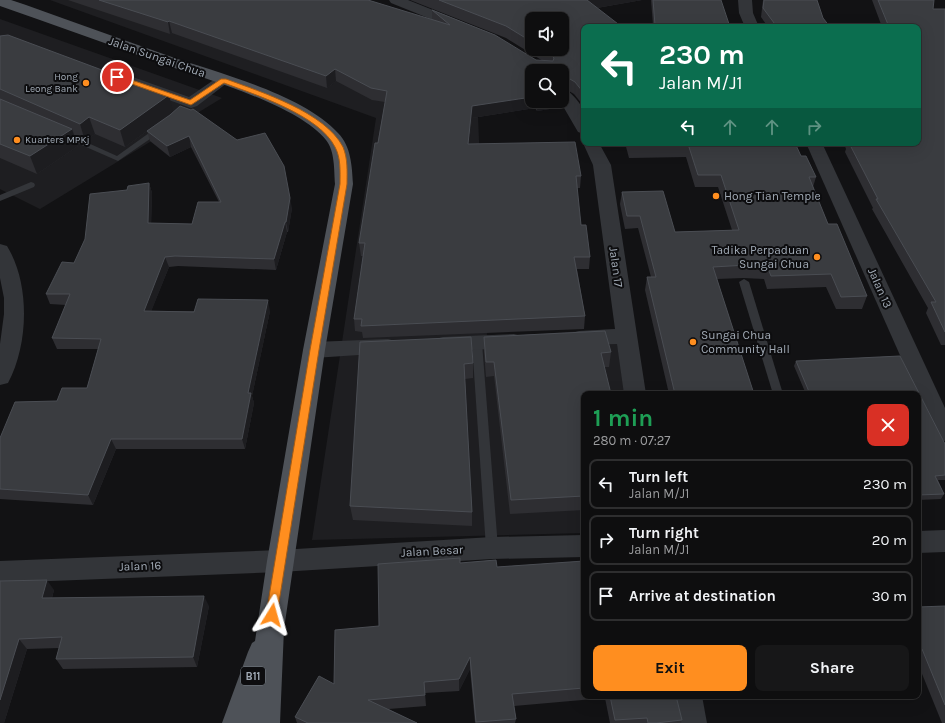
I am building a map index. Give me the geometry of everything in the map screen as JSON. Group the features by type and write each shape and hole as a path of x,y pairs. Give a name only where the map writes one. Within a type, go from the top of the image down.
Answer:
{"main road":[{"name":"Jalan Sungai Chua","path":"1,1 224,80 279,102 321,126 332,137 339,148 343,163 344,184 314,350 270,629 265,723"},
{"name":"Jalan Sungai Chua","path":"237,723 270,629"}],"street":[{"path":"396,0 472,31"},
{"path":"745,0 746,13 751,24"},
{"path":"110,74 188,105 224,80"},
{"path":"569,101 581,123"},
{"name":"Jalan 17","path":"593,146 602,164 635,391"},
{"name":"Jalan 13","path":"815,146 945,432"},
{"path":"0,250 10,276 14,295 15,317 12,339 0,377"},
{"path":"563,339 626,336"},
{"path":"314,350 532,340"},
{"path":"921,542 945,541"},
{"name":"Jalan Besar","path":"280,561 492,548 581,546"},
{"name":"Jalan 16","path":"0,572 280,561"},
{"path":"689,699 693,723"}],"lane":[{"path":"56,132 118,159 162,127"},
{"path":"0,198 31,185"},
{"path":"744,282 777,391"},
{"path":"477,343 492,548"}],"shaded area":[{"path":"50,0 202,0 478,116 487,337 615,329 625,391 581,391 581,533 312,540 376,118"},
{"path":"0,19 222,98 40,209 0,189"}],"building":[{"path":"99,0 368,0 450,25 432,10 495,35 525,53 525,56 529,56 536,60 553,61 554,58 552,56 569,56 569,12 525,12 525,38 506,26 439,0 587,0 618,24 581,24 581,90 575,82 569,78 569,64 525,64 525,98 472,106 468,144 575,142 581,176 576,176 581,225 586,225 590,257 574,257 585,316 361,326 362,319 354,319 365,243 359,243 375,143 378,143 387,91 371,88 335,69 326,76 169,21 168,22"},
{"path":"653,0 721,0 729,24 655,24"},
{"path":"764,0 817,0 823,18 828,24 775,24 763,8"},
{"path":"878,0 934,0 933,9 945,9 945,332 931,302 936,302 876,199 878,199 851,146 921,146 921,24 888,24"},
{"path":"8,35 169,95 120,130 89,117 80,124 0,89 0,36"},
{"path":"0,99 72,129 30,156 0,144"},
{"path":"180,106 191,110 193,109 237,140 265,133 284,166 290,198 286,222 274,259 165,257 144,311 194,312 198,299 268,300 248,393 251,393 242,439 111,439 88,495 0,489 0,438 15,402 57,401 62,388 87,388 101,339 52,338 70,294 46,294 62,262 74,263 85,239 90,194 127,190 128,186 149,183 148,223 192,224 198,202 221,202 189,136 167,146 147,131"},
{"path":"689,146 796,146 801,156 806,156 816,177 809,177 828,224 837,224 867,296 841,297 831,274 771,276 767,266 747,265 713,267 753,391 674,391 647,277 656,277 640,216 627,216 622,192 663,191 675,232 739,230 721,175 698,175"},
{"path":"605,331 611,352 601,353 610,391 581,391 581,496 511,500 494,362 486,362 484,337"},
{"path":"471,337 473,363 464,364 472,512 350,506 360,342"},
{"path":"900,356 918,391 809,391 796,361"},
{"path":"921,397 945,444 945,475 935,476 944,494 921,495"},
{"path":"460,558 460,563 496,560 497,567 581,561 581,688 512,694 516,719 476,722 470,657 459,679 424,682 425,695 368,700 417,723 308,723 295,717 319,676 334,684 335,630 379,626 378,564"},
{"path":"47,580 42,598 204,596 193,657 56,659 62,637 19,639 0,700 0,581"},
{"path":"945,606 945,705 921,649 921,607"},
{"path":"611,699 677,699 682,720 648,723 647,718 615,720"}],"place":[{"name":"Hong Leong Bank","path":"86,83"},
{"name":"Kuarters MPKj","path":"17,140"},
{"name":"Hong Tian Temple","path":"716,196"},
{"name":"Tadika Perpaduan Sungai Chua","path":"817,257"},
{"name":"Sungai Chua Community Hall","path":"693,342"}],"route":[{"path":"117,77 191,103 224,80 279,102 321,126 332,137 339,148 343,163 344,184 314,350 272,615"}]}
